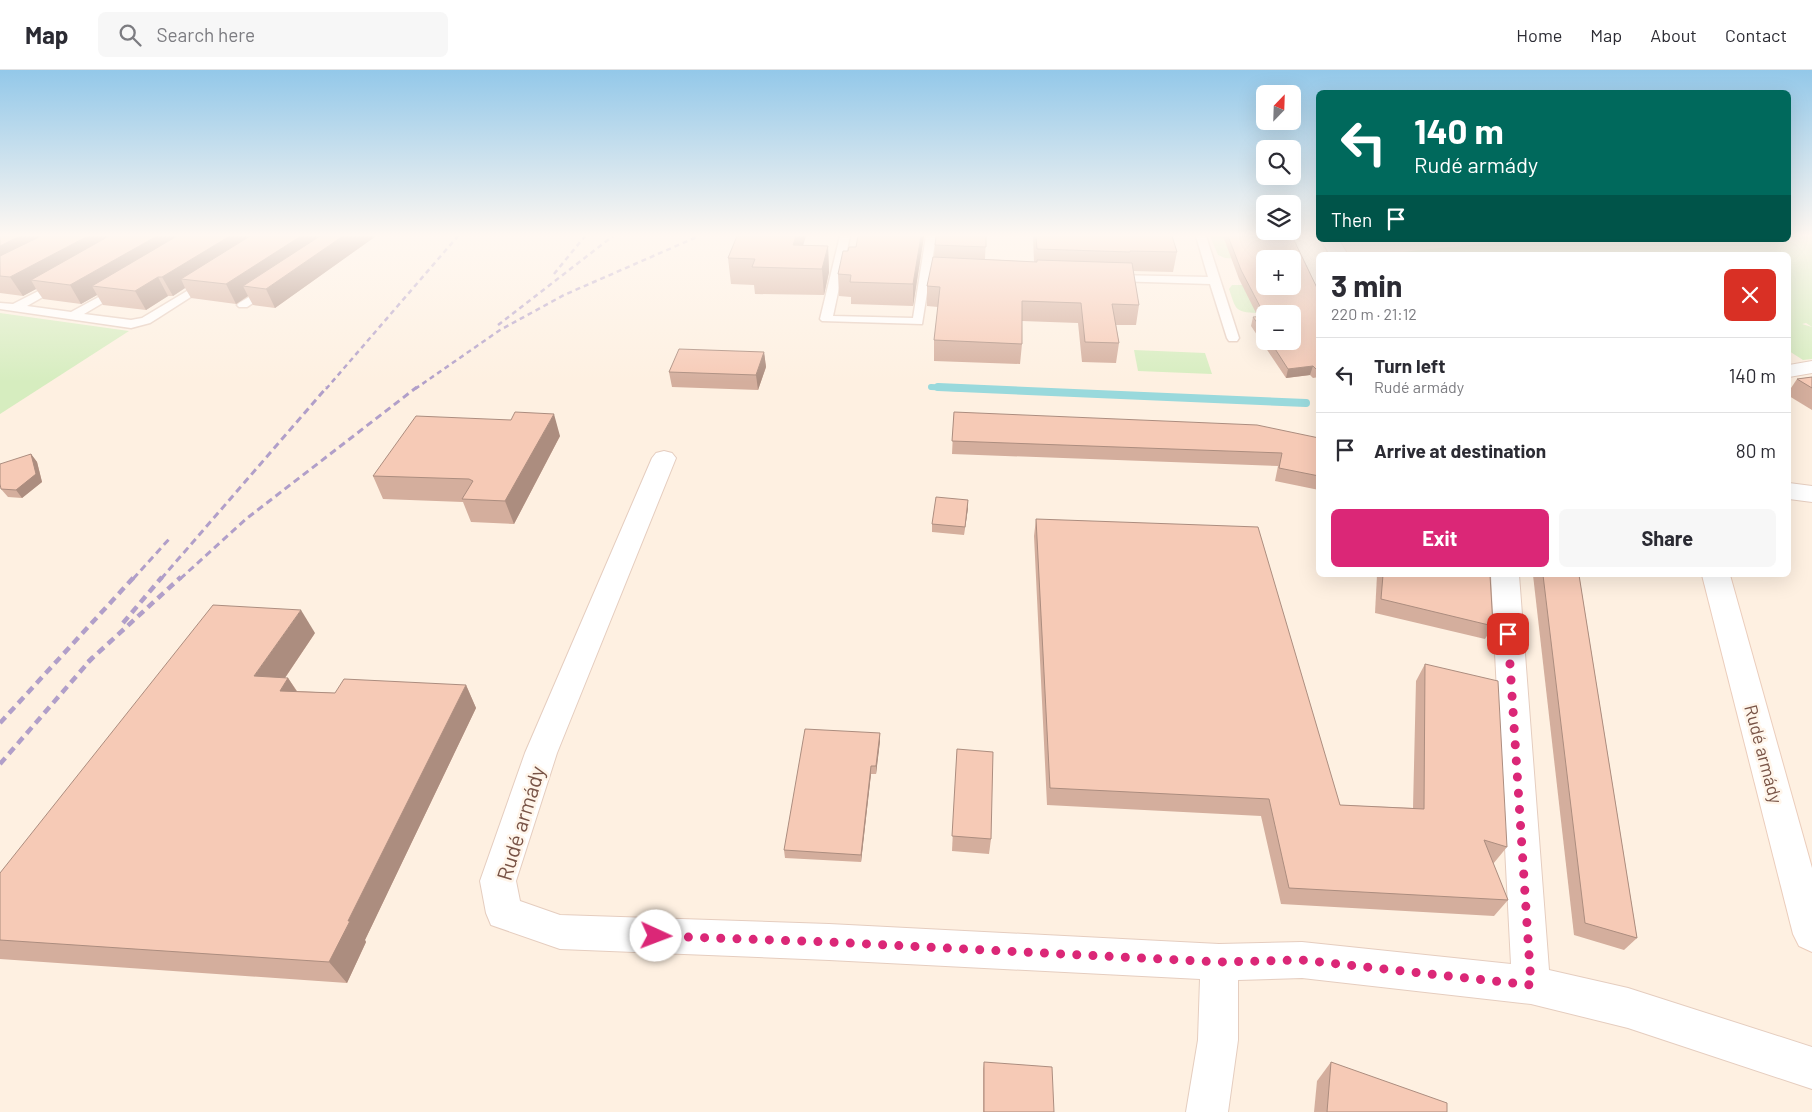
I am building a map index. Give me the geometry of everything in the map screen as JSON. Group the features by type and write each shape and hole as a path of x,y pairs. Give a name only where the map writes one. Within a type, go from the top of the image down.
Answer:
{"street":[{"path":"1791,371 1812,367"},
{"name":"Rudé armády","path":"664,458 613,576 541,754 498,881 504,913 560,932 829,942 1219,962 1302,960 1531,985 1628,1008 1812,1068"},
{"path":"1791,491 1812,494"},
{"path":"1505,577 1531,985"},
{"name":"Rudé armády","path":"1717,577 1812,934"},
{"path":"1207,1112 1218,1040 1219,962"}],"lane":[{"path":"15,308 56,285"},
{"path":"74,316 126,285"},
{"path":"0,306 131,324 139,323 154,316 201,285"},
{"path":"243,305 273,285"},
{"path":"834,285 826,319 918,322 928,285"},
{"path":"1216,285 1234,338"}],"green space":[{"path":"1232,285 1246,285 1256,313 1244,312 1237,308 1229,289"},
{"path":"1791,285 1812,285 1812,327 1812,359 1803,360 1791,352"},
{"path":"0,313 129,331 0,414"},
{"path":"1134,350 1205,353 1212,374 1138,371"}],"building":[{"path":"94,285 145,285 135,291 92,286"},
{"path":"245,285 272,285 266,289 243,286"},
{"path":"1136,285 1139,305 1112,304 1119,343 1085,342 1081,303 1022,301 1022,344 934,340 940,287 927,286"},
{"path":"1249,285 1256,285 1256,295 1301,295 1301,285 1316,286 1316,369 1313,366 1288,369 1276,350 1301,350 1301,305 1259,305"},
{"path":"679,349 764,352 756,375 669,372"},
{"path":"1812,377 1812,388 1797,379"},
{"path":"515,412 554,414 505,501 462,499 473,481 469,479 373,476 416,416 511,420"},
{"path":"954,412 1257,425 1316,437 1316,475 1279,468 1282,453 952,441"},
{"path":"31,454 36,474 16,490 1,489 0,464"},
{"path":"936,497 968,500 965,527 932,524"},
{"path":"1036,519 1258,527 1340,805 1424,809 1425,664 1498,681 1507,847 1484,840 1508,900 1289,888 1269,799 1050,788"},
{"path":"1383,577 1490,577 1493,626 1381,599"},
{"path":"1543,577 1579,577 1637,938 1585,923"},
{"path":"213,605 301,610 254,676 288,678 280,691 335,693 344,679 466,685 329,962 0,940 0,873"},
{"path":"805,729 880,733 876,766 871,766 861,855 784,850"},
{"path":"957,749 993,752 991,839 952,836"},
{"path":"984,1062 1052,1067 1054,1112 984,1112"},
{"path":"1331,1062 1447,1103 1447,1112 1327,1112"}],"waterway":[{"path":"931,387 967,389"},
{"path":"938,387 1306,403"}],"railway":[{"path":"326,389 416,285"},
{"path":"498,325 550,285"},
{"path":"415,389 500,330 564,295 588,285"},
{"path":"161,579 327,387"},
{"path":"180,579 246,519 417,387"},
{"path":"133,579 170,538"},
{"path":"0,723 134,577"},
{"path":"123,623 162,577"},
{"path":"91,659 181,577"},
{"path":"0,764 91,659"},
{"path":"88,662 91,659"}],"route":[{"path":"656,936 829,942 1219,962 1302,960 1531,985 1508,634"}]}
